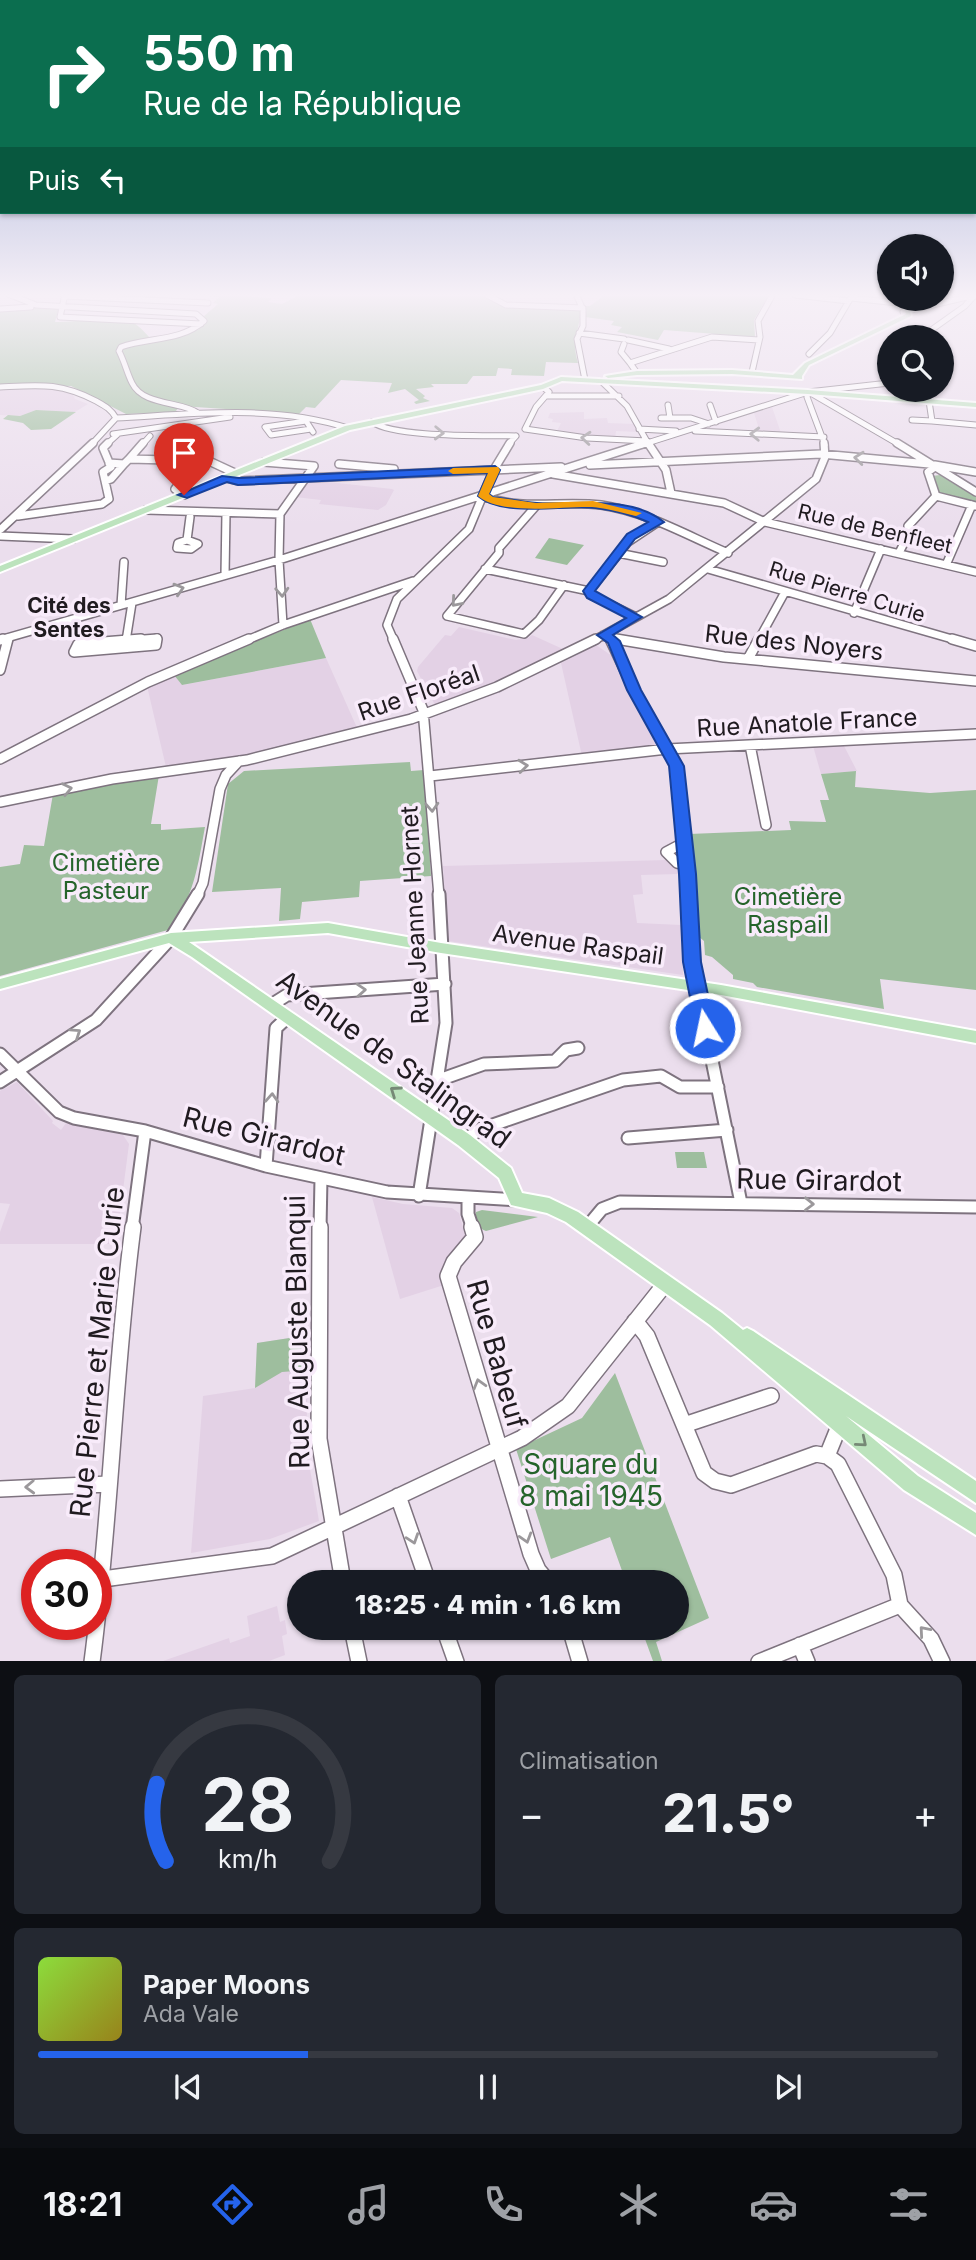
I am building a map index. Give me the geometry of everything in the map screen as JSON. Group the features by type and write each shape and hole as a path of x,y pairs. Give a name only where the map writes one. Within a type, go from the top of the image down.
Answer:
{"main road":[{"path":"588,380 637,373 752,372 798,380"},
{"path":"803,372 798,380 800,390 808,392"},
{"path":"0,569 348,428 544,392 565,379 877,397"},
{"path":"941,402 976,405"},
{"name":"Avenue Raspail","path":"0,984 171,938 328,928 442,948 699,986 976,1037"},
{"name":"Avenue de Stalingrad","path":"171,938 197,953 464,1140 508,1177 517,1200"},
{"path":"517,1200 557,1209 587,1227 716,1319 774,1353 976,1493"},
{"path":"716,1319 911,1483 976,1525"}],"street":[{"path":"130,372 132,384 147,397 181,411"},
{"path":"585,372 588,380"},
{"path":"601,381 619,396 661,461 671,493"},
{"path":"0,670 4,639 279,560 808,392 877,384"},
{"path":"0,387 44,385 72,389 111,410 116,418"},
{"path":"619,396 587,398 544,392 525,429 587,438 647,442"},
{"path":"808,392 807,397 824,437 827,454"},
{"path":"808,392 892,451 930,465 976,472"},
{"path":"929,402 932,421"},
{"path":"668,405 670,418"},
{"path":"687,405 691,418"},
{"path":"710,405 712,423"},
{"path":"0,536 4,532 0,529 18,516 103,435 116,418 181,411 239,413 333,422 348,428"},
{"path":"103,435 235,416 239,413"},
{"path":"661,418 691,418 712,423"},
{"path":"307,420 312,431 271,435 265,428 307,420"},
{"path":"912,420 976,425"},
{"name":"Rue Jeanne Hornet","path":"372,422 378,426 418,432 516,436 504,450 469,529 397,599 387,625 423,715 445,984 446,1023 419,1196"},
{"path":"639,429 824,437"},
{"path":"18,516 102,504 109,495 103,472 111,467 103,448 118,434"},
{"path":"105,481 111,479 150,436"},
{"path":"226,478 238,481 303,479 892,451 930,465 976,492"},
{"name":"Rue Floréal","path":"0,802 112,779 239,761 363,733 423,715 535,671 606,637 669,598 816,479 827,454"},
{"path":"109,463 199,460 212,462 237,474"},
{"path":"184,495 175,489 199,460"},
{"path":"264,462 314,466 280,514 279,560 284,625"},
{"path":"587,462 606,464"},
{"path":"339,464 400,470 399,474"},
{"path":"930,465 928,472 936,496"},
{"name":"Rue de Benfleet","path":"552,474 671,493 736,507 765,522 976,572"},
{"path":"483,496 534,510 593,504 637,513 727,553"},
{"path":"936,496 974,505 946,565"},
{"path":"900,553 911,529 908,526 936,496"},
{"path":"146,510 187,514 280,514"},
{"path":"534,510 499,548 499,553 447,616 524,634 539,620 564,585"},
{"path":"225,575 226,513"},
{"path":"187,514 187,540"},
{"path":"589,591 640,529 658,522"},
{"path":"0,536 73,540"},
{"path":"854,613 881,549"},
{"path":"618,553 663,562"},
{"path":"121,606 124,562"},
{"path":"485,569 589,591 591,595 636,617"},
{"name":"Rue Pierre Curie","path":"708,569 976,646"},
{"path":"0,759 132,689 284,625 417,579"},
{"path":"748,659 785,592"},
{"path":"125,644 132,603"},
{"path":"606,637 615,645 634,690 676,766 687,865 692,962 741,1203"},
{"name":"Rue des Noyers","path":"606,637 748,659 976,681"},
{"path":"78,644 125,644 74,652 78,644"},
{"name":"Rue Anatole France","path":"430,776 667,750 976,734"},
{"path":"750,745 766,825"},
{"path":"0,1082 96,1020 171,938 190,911 203,883 220,789 226,775 239,761"},
{"path":"683,844 666,852 670,859 687,865"},
{"path":"271,1005 287,995 445,984"},
{"path":"266,1166 270,1153 276,1028 288,1017"},
{"path":"439,1080 463,1068 481,1063 511,1060 555,1061 566,1051 578,1048"},
{"name":"Rue Girardot","path":"0,1054 60,1112 74,1118 145,1131 266,1166 321,1178 419,1196 517,1200"},
{"path":"464,1140 481,1129 623,1080 661,1076 668,1084 678,1087 718,1087"},
{"path":"628,1138 727,1130"},
{"name":"Rue Pierre et Marie Curie","path":"105,1549 123,1303 145,1131"},
{"name":"Rue Auguste Blanqui","path":"321,1178 318,1288 319,1439 341,1570"},
{"name":"Rue Babeuf","path":"468,1198 468,1214 475,1237 457,1255 448,1276 499,1450"},
{"name":"Rue Girardot","path":"587,1227 602,1209 620,1202 976,1207"},
{"path":"112,1578 272,1556 499,1450 543,1426 568,1406 666,1284"},
{"path":"635,1321 647,1336 704,1473 715,1481 731,1485 816,1454 827,1456 838,1464 894,1575 900,1605 931,1639 942,1661"},
{"path":"684,1425 771,1396"},
{"path":"827,1456 841,1424"},
{"path":"499,1450 538,1570"},
{"path":"0,1489 108,1484"},
{"path":"398,1496 424,1570"},
{"path":"759,1661 900,1605"},
{"name":"Rue Pierre et Marie Curie","path":"92,1661 95,1640"},
{"path":"355,1640 359,1661"},
{"path":"448,1640 456,1661"},
{"path":"574,1640 580,1661"},
{"path":"800,1645 807,1661"}],"shaded area":[{"path":"49,388 66,391 73,394 75,399 88,404 75,412 36,410 20,416 0,415 0,389"},
{"path":"772,407 781,433 760,432 754,413"},
{"path":"584,412 584,419 607,418 608,423 634,424 638,432 616,431 615,439 556,433 561,423 552,422 553,419 548,418 550,413"},
{"path":"310,480 394,490 386,505 378,510 319,504 321,500 295,497"},
{"path":"459,627 516,640 532,635 565,650 521,672 435,705 417,671 418,667 445,635 451,636"},
{"path":"596,645 618,660 629,691 659,745 657,747 582,756 561,663"},
{"path":"326,658 358,730 248,754 166,767 147,686 174,675 183,685"},
{"path":"843,744 857,771 821,774 813,746"},
{"path":"667,860 677,868 678,874 641,875 643,894 633,895 637,923 681,925 683,975 448,941 443,866"},
{"path":"17,1082 61,1130 66,1123 123,1135 129,1144 116,1244 0,1244 0,1232 10,1204 0,1203 0,1091"},
{"path":"372,1197 403,1204 452,1208 459,1213 465,1235 445,1261 444,1285 400,1299"},
{"path":"309,1335 306,1446 319,1521 270,1539 191,1553 203,1396 255,1388 257,1343"},
{"path":"277,1606 280,1622 285,1620 287,1634 282,1636 285,1655 269,1661 163,1661 229,1638 230,1643 250,1636 247,1616"}],"green space":[{"path":"0,372 497,372 496,376 473,376 467,384 431,384 434,387 416,389 425,396 423,398 430,401 416,404 414,402 419,400 405,389 388,393 392,383 341,380 315,408 306,407 299,414 180,406 175,412 126,414 71,386 0,385"},
{"path":"512,372 545,372 544,376 511,375"},
{"path":"36,410 76,412 51,429 31,430 23,423 3,419 8,415 20,416"},
{"path":"940,475 976,497 976,504 937,493 932,476"},
{"path":"549,538 584,545 567,565 535,558"},
{"path":"310,619 326,658 182,685 174,675"},
{"path":"410,762 411,771 424,770 431,876 360,881 359,897 302,902 300,919 279,921 281,888 212,892 228,784 244,771"},
{"name":"Cimetière Raspail","path":"856,771 855,787 930,793 976,790 976,990 880,979 884,1009 757,987 753,983 733,979 733,975 712,957 705,955 704,941 698,936 689,834 791,830 789,821 826,822 820,800 829,800 821,774"},
{"name":"Cimetière Pasteur","path":"159,775 151,824 161,824 161,830 205,827 189,894 168,930 0,976 0,867 20,864 24,845 44,846 53,794"},
{"path":"675,1152 704,1152 707,1168 677,1168"},
{"path":"482,1210 538,1217 486,1231 479,1226 476,1218 476,1212"},
{"path":"309,1335 308,1370 282,1372 255,1388 257,1343"},
{"name":"Square du 8 mai 1945","path":"615,1373 709,1618 689,1627 689,1570 622,1570 610,1537 551,1559 516,1449 582,1418"},
{"name":"Square du 8 mai 1945","path":"645,1640 660,1640 656,1642 662,1661 653,1661"}],"slow traffic":[{"path":"453,471 495,470 483,496 491,499 536,506 593,504 636,513"}],"district":[{"name":"Cité des Sentes","path":"69,618"}],"route":[{"path":"184,495 226,478 238,481 495,470 483,496 491,499 536,506 593,504 619,508 658,522 640,529 631,537 589,591 591,595 636,617 603,635 613,641 634,690 676,766 688,874 692,962 694,977 699,986 705,1028"}]}
